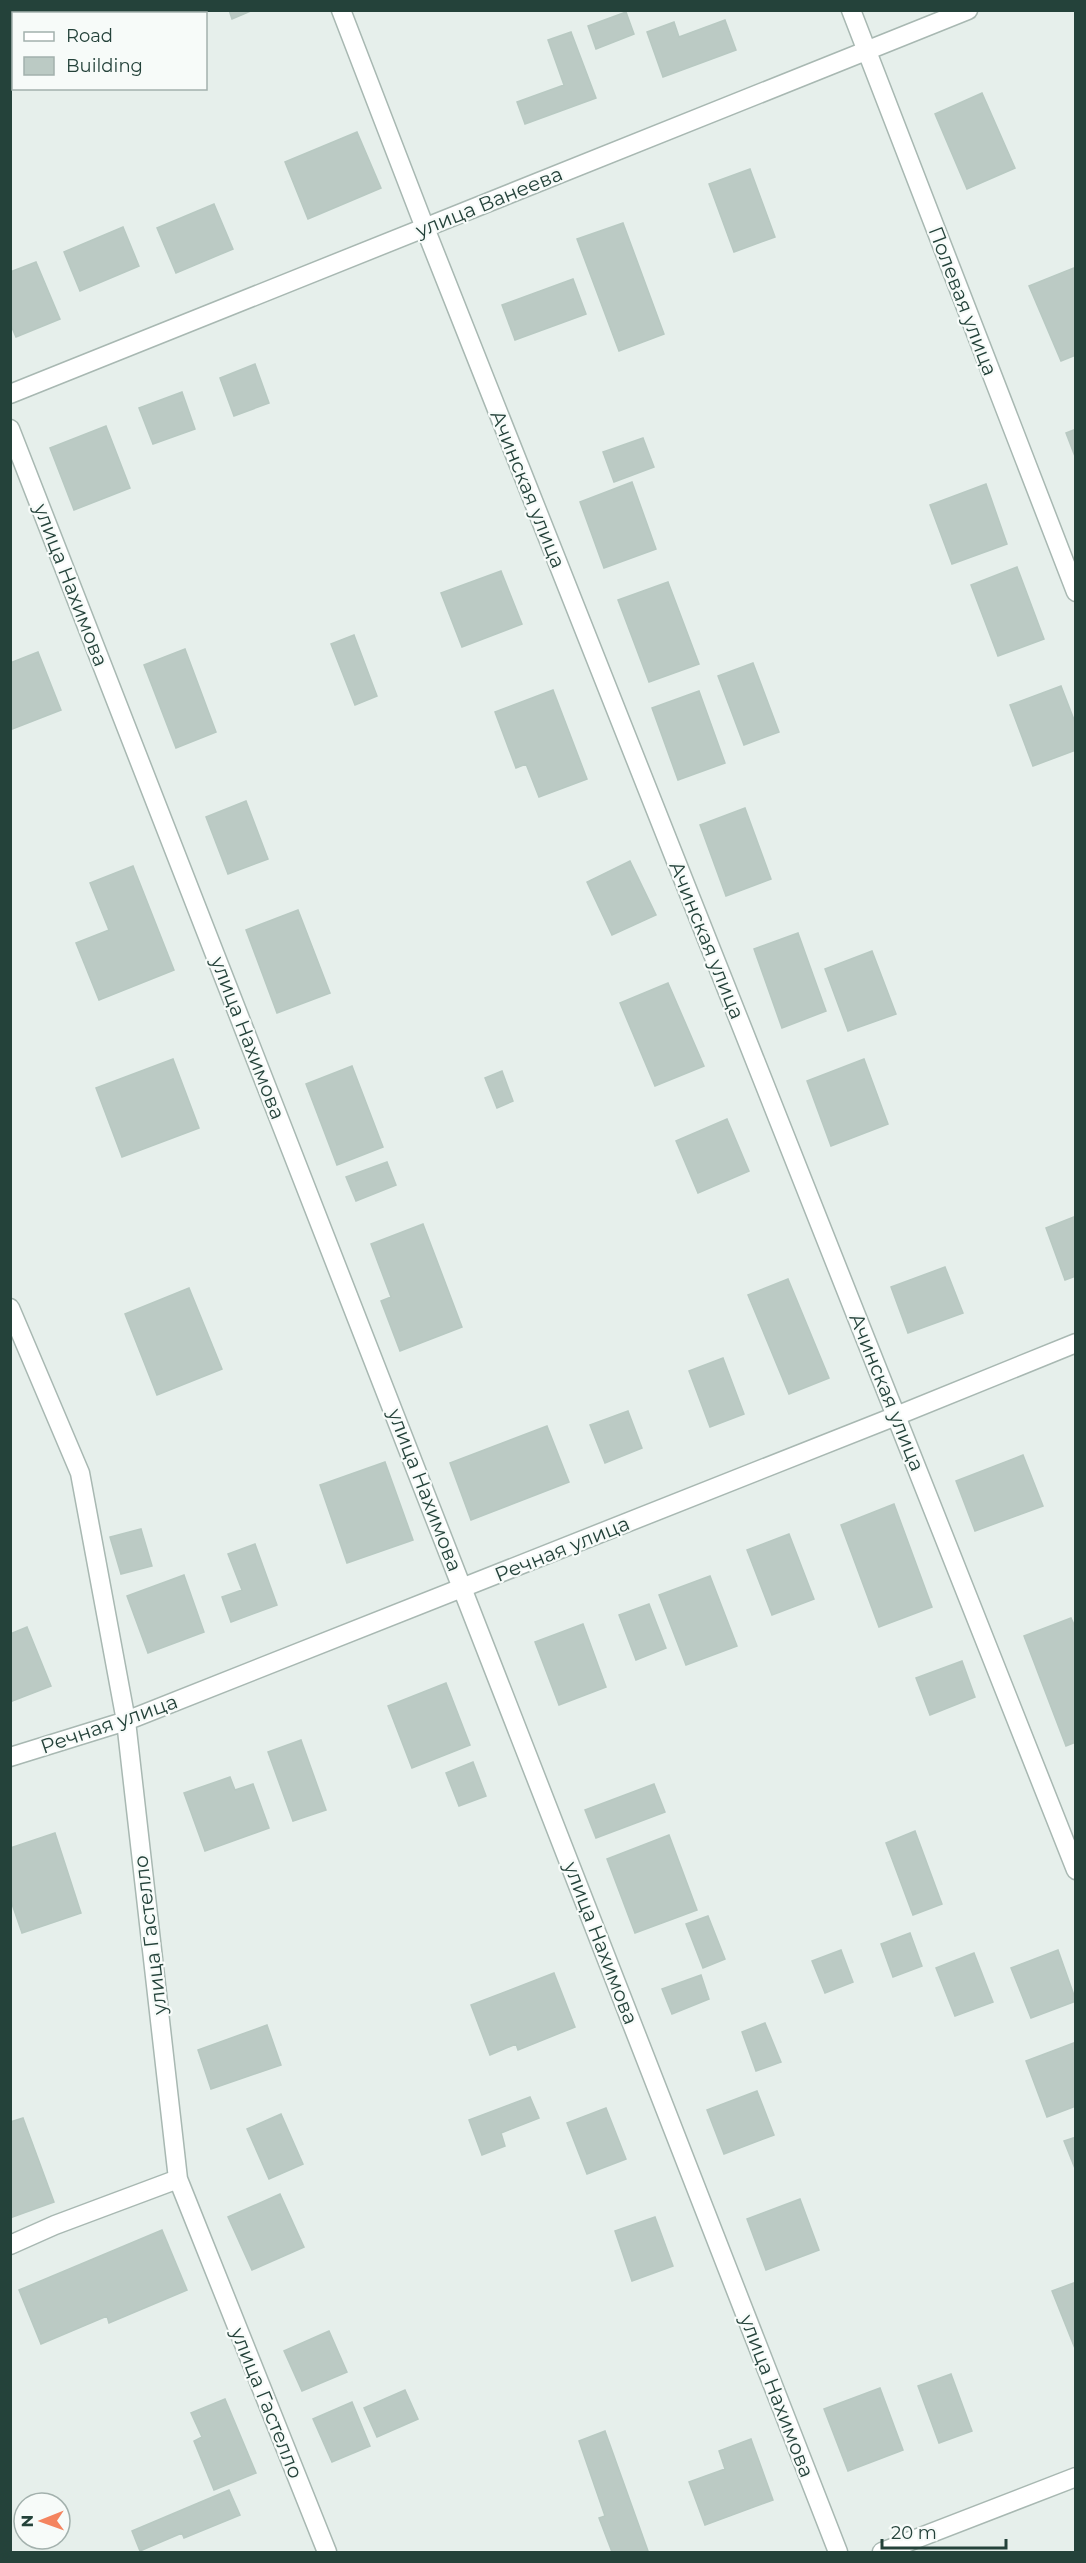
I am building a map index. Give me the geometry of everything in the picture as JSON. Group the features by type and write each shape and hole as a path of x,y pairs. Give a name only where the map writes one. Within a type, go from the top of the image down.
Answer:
{"street":[{"name":"Ачинская улица","path":"341,10 425,228 1076,1870"},
{"name":"Полевая улица","path":"851,10 1076,592"},
{"name":"улица Ванеева","path":"10,394 968,10"},
{"name":"улица Нахимова","path":"10,429 838,2553"},
{"name":"улица Гастелло","path":"10,1308 80,1473 126,1721 178,2179 327,2553"},
{"name":"Речная улица","path":"10,1757 126,1721 1076,1343"},
{"path":"10,2245 55,2225 178,2179"},
{"path":"882,2553 1076,2477"}],"building":[{"path":"229,10 253,10 232,19"},
{"path":"626,12 634,34 596,49 588,26"},
{"path":"725,20 736,50 663,77 647,32 674,22 679,37"},
{"path":"571,32 596,98 525,124 517,102 564,85 548,40"},
{"path":"982,93 1015,168 967,189 935,114"},
{"path":"357,132 381,188 308,219 285,162"},
{"path":"750,169 775,237 734,252 709,184"},
{"path":"214,204 233,249 176,273 157,228"},
{"path":"623,223 664,334 619,351 577,239"},
{"path":"123,227 139,266 80,291 64,252"},
{"path":"36,262 60,319 16,337 10,323 10,272"},
{"path":"1076,267 1076,355 1061,361 1029,286"},
{"path":"573,279 586,314 515,340 502,305"},
{"path":"255,364 269,403 234,416 220,378"},
{"path":"182,392 195,429 153,444 139,408"},
{"path":"106,426 130,488 74,510 50,448"},
{"path":"1076,429 1076,459 1066,433"},
{"path":"643,438 654,467 614,482 603,452"},
{"path":"632,482 656,549 604,568 580,502"},
{"path":"986,484 1007,544 952,564 930,505"},
{"path":"1017,567 1044,639 998,656 971,585"},
{"path":"501,571 522,624 462,647 441,593"},
{"path":"668,582 699,664 649,682 618,600"},
{"path":"354,635 377,696 355,705 331,644"},
{"path":"185,649 216,732 176,748 144,665"},
{"path":"38,652 61,710 10,730 10,663"},
{"path":"753,663 779,732 744,745 718,676"},
{"path":"1061,686 1076,725 1076,750 1033,766 1010,705"},
{"path":"553,690 587,779 539,797 526,764 516,768 495,712"},
{"path":"699,691 725,763 678,780 652,708"},
{"path":"246,801 268,859 228,874 206,817"},
{"path":"745,808 771,879 726,896 700,825"},
{"path":"630,861 656,915 612,935 587,882"},
{"path":"133,866 174,970 99,1000 76,943 109,930 90,883"},
{"path":"298,910 330,993 277,1013 246,930"},
{"path":"798,933 826,1011 782,1028 754,949"},
{"path":"872,951 896,1014 848,1031 825,969"},
{"path":"668,983 704,1066 655,1086 620,1003"},
{"path":"173,1059 199,1128 122,1157 96,1088"},
{"path":"864,1059 888,1124 831,1146 807,1081"},
{"path":"352,1066 383,1147 337,1165 306,1084"},
{"path":"502,1071 513,1101 497,1108 485,1078"},
{"path":"727,1119 749,1171 698,1193 676,1141"},
{"path":"387,1162 396,1185 356,1201 346,1177"},
{"path":"1076,1216 1076,1276 1065,1280 1046,1228"},
{"path":"423,1224 462,1327 400,1351 381,1301 391,1297 371,1244"},
{"path":"945,1267 963,1313 908,1333 891,1287"},
{"path":"788,1279 829,1378 789,1394 748,1295"},
{"path":"189,1288 222,1369 157,1395 125,1314"},
{"path":"723,1358 744,1414 710,1427 689,1371"},
{"path":"628,1411 642,1448 605,1463 590,1425"},
{"path":"547,1426 569,1482 471,1520 450,1463"},
{"path":"1023,1455 1043,1506 975,1531 956,1481"},
{"path":"385,1462 413,1540 347,1563 320,1485"},
{"path":"894,1504 932,1607 879,1627 841,1525"},
{"path":"141,1529 152,1566 121,1574 110,1537"},
{"path":"789,1534 814,1599 772,1615 747,1550"},
{"path":"255,1544 277,1605 231,1622 222,1597 242,1590 228,1554"},
{"path":"184,1575 204,1632 148,1653 127,1596"},
{"path":"710,1576 737,1646 686,1665 659,1595"},
{"path":"649,1604 666,1648 636,1660 619,1615"},
{"path":"1071,1618 1076,1629 1076,1742 1066,1746 1024,1636"},
{"path":"583,1624 606,1687 559,1705 535,1642"},
{"path":"27,1627 51,1686 10,1702 10,1634"},
{"path":"962,1661 975,1697 930,1715 916,1678"},
{"path":"446,1683 470,1745 412,1768 388,1706"},
{"path":"301,1740 326,1810 293,1821 268,1752"},
{"path":"473,1762 486,1796 459,1806 446,1773"},
{"path":"230,1777 235,1790 253,1784 269,1828 205,1851 184,1793"},
{"path":"654,1784 665,1812 596,1838 585,1810"},
{"path":"915,1831 942,1904 913,1915 886,1843"},
{"path":"55,1833 81,1913 22,1933 10,1898 10,1848"},
{"path":"669,1835 697,1910 635,1933 607,1859"},
{"path":"708,1916 725,1959 703,1968 686,1924"},
{"path":"910,1933 922,1966 893,1977 881,1944"},
{"path":"841,1950 853,1982 825,1993 812,1961"},
{"path":"1058,1950 1076,2001 1031,2018 1011,1968"},
{"path":"974,1953 993,2002 955,2016 936,1968"},
{"path":"554,1973 575,2027 518,2050 516,2044 490,2055 471,2005"},
{"path":"701,1975 709,1999 672,2014 662,1989"},
{"path":"765,2023 781,2062 756,2071 742,2032"},
{"path":"267,2025 281,2065 211,2089 198,2050"},
{"path":"1076,2042 1076,2106 1047,2117 1026,2061"},
{"path":"757,2091 774,2135 724,2154 707,2110"},
{"path":"530,2097 539,2118 501,2133 505,2146 482,2155 469,2120"},
{"path":"606,2108 626,2159 587,2174 567,2123"},
{"path":"281,2114 303,2164 269,2179 247,2129"},
{"path":"23,2118 54,2202 10,2218 10,2122"},
{"path":"1076,2137 1076,2171 1064,2141"},
{"path":"280,2194 304,2247 252,2270 228,2217"},
{"path":"800,2199 819,2250 766,2270 747,2219"},
{"path":"655,2217 673,2266 632,2281 615,2231"},
{"path":"162,2230 187,2290 109,2323 107,2316 41,2344 19,2290"},
{"path":"1076,2282 1076,2351 1052,2291"},
{"path":"329,2331 347,2372 302,2391 284,2351"},
{"path":"951,2374 972,2431 939,2443 918,2386"},
{"path":"880,2388 903,2450 848,2471 824,2409"},
{"path":"405,2390 418,2419 377,2437 364,2408"},
{"path":"225,2399 256,2473 214,2490 194,2441 202,2437 191,2413"},
{"path":"352,2402 370,2446 332,2462 313,2419"},
{"path":"605,2431 648,2551 612,2552 599,2518 605,2516 579,2441"},
{"path":"751,2439 773,2500 705,2525 689,2482 725,2469 719,2451"},
{"path":"229,2490 240,2515 184,2538 182,2533 140,2551 132,2531"}]}
